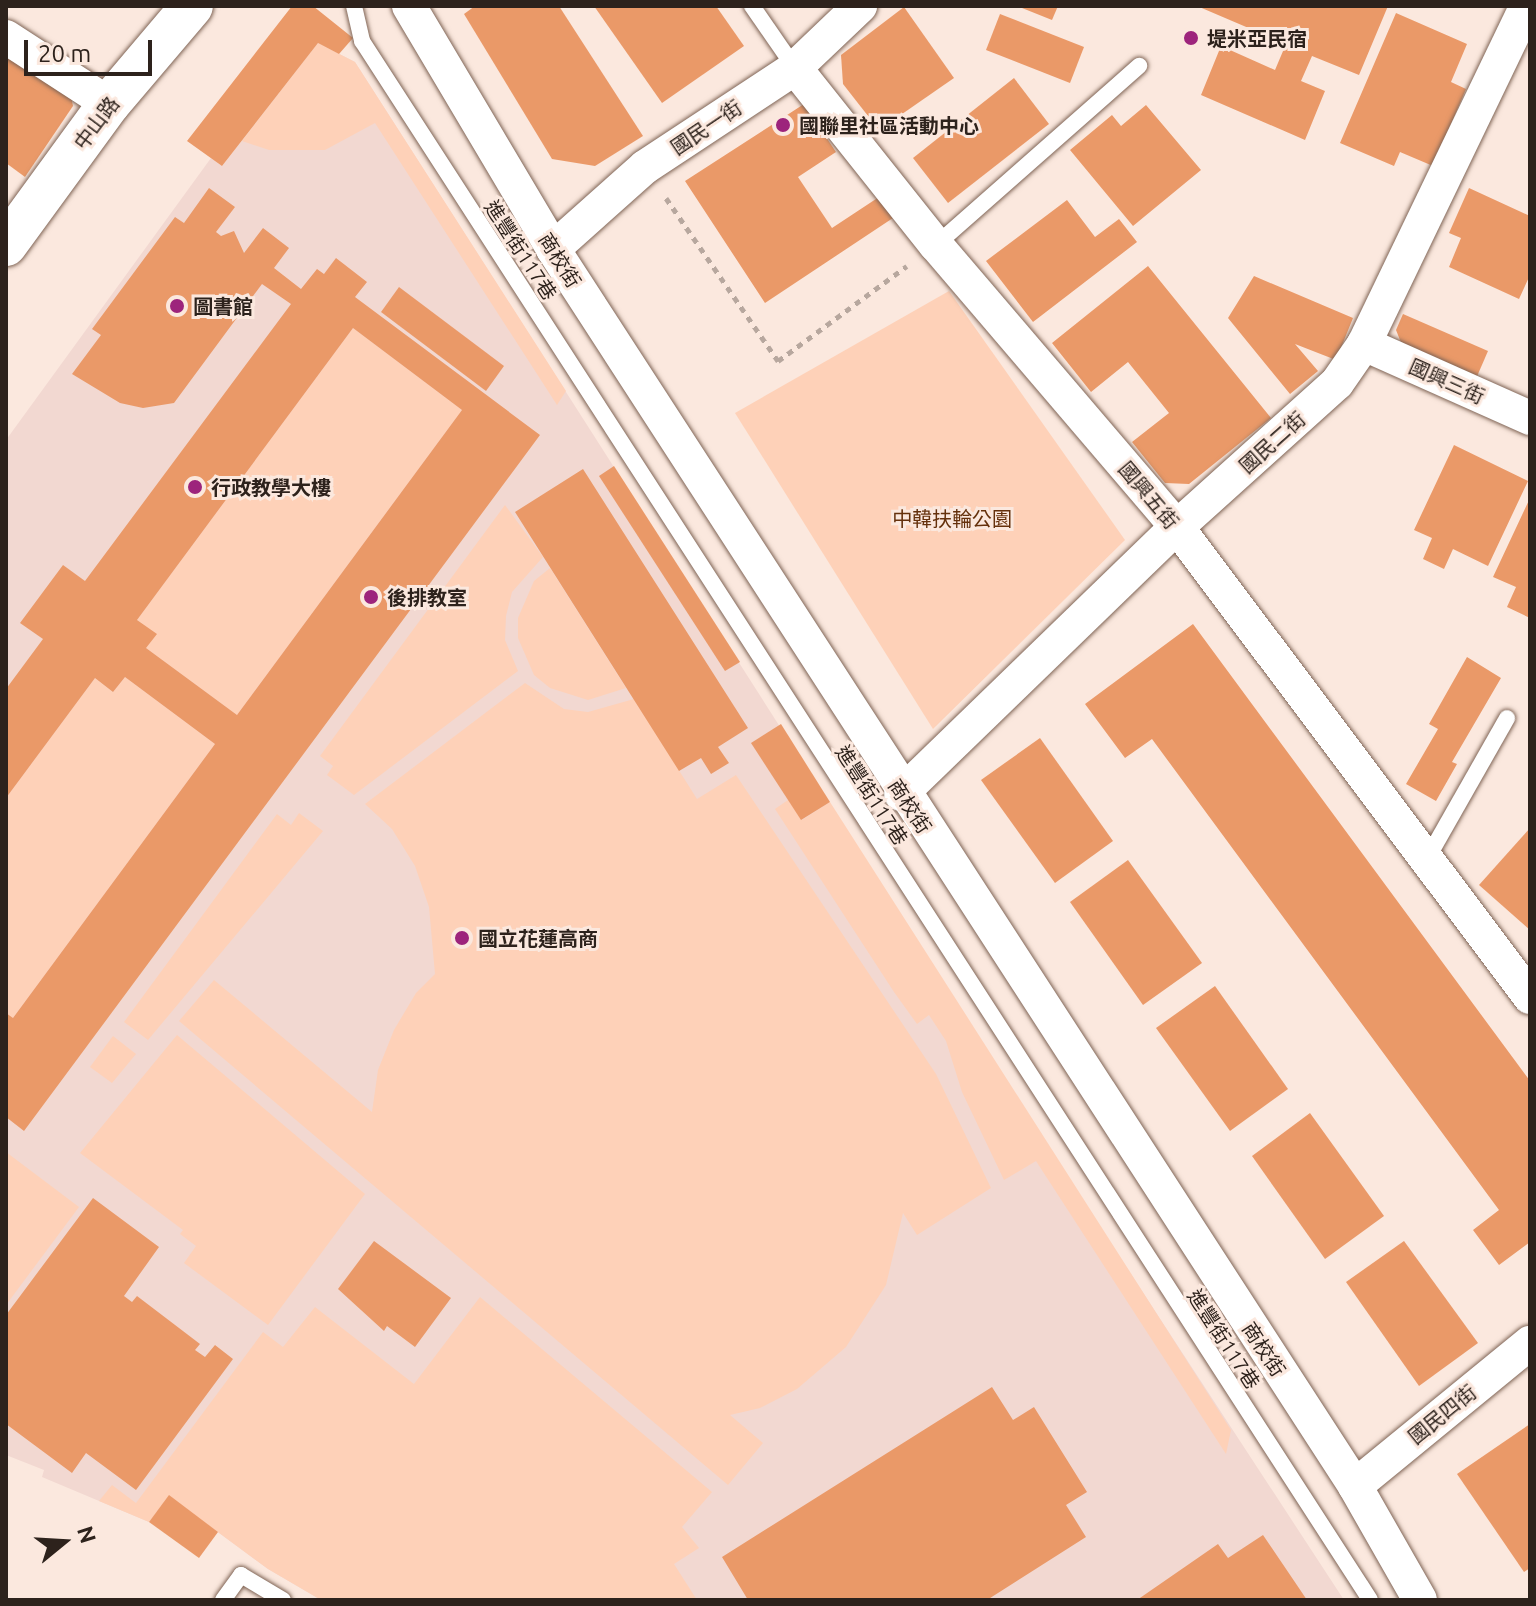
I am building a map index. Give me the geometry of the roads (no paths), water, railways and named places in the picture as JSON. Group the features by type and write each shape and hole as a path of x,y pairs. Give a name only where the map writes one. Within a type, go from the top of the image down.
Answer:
{"street":[{"name":"中山路","path":"6,245 109,104 192,6"},
{"name":"商校街","path":"409,6 553,249 901,794 1355,1486 1420,1600"},
{"name":"國民一街","path":"553,249 645,167 795,68 860,6"},
{"name":"國民二街","path":"901,794 1177,527 1337,383 1364,344 1527,6"},
{"path":"6,37 109,104"},
{"name":"國興五街","path":"795,68 936,245 1177,527 1530,997"},
{"name":"國興三街","path":"1364,344 1530,418"},
{"name":"國民四街","path":"1355,1486 1530,1343"}],"lane":[{"name":"進豐街117巷","path":"354,6 362,41 1370,1600"},
{"name":"國興五街","path":"752,6 795,68"},
{"path":"936,245 1139,66"},
{"path":"1427,859 1507,718"},
{"path":"223,1600 241,1575 283,1600"}],"place":[{"name":"堤米亞民宿","path":"1191,38"},
{"name":"國聯里社區活動中心","path":"783,125"},
{"name":"圖書館","path":"177,306"},
{"name":"行政教學大樓","path":"195,487"},
{"name":"後排教室","path":"371,597"},
{"name":"國立花蓮高商","path":"462,938"}],"park label":[{"name":"中韓扶輪公園","path":"952,518"}]}
